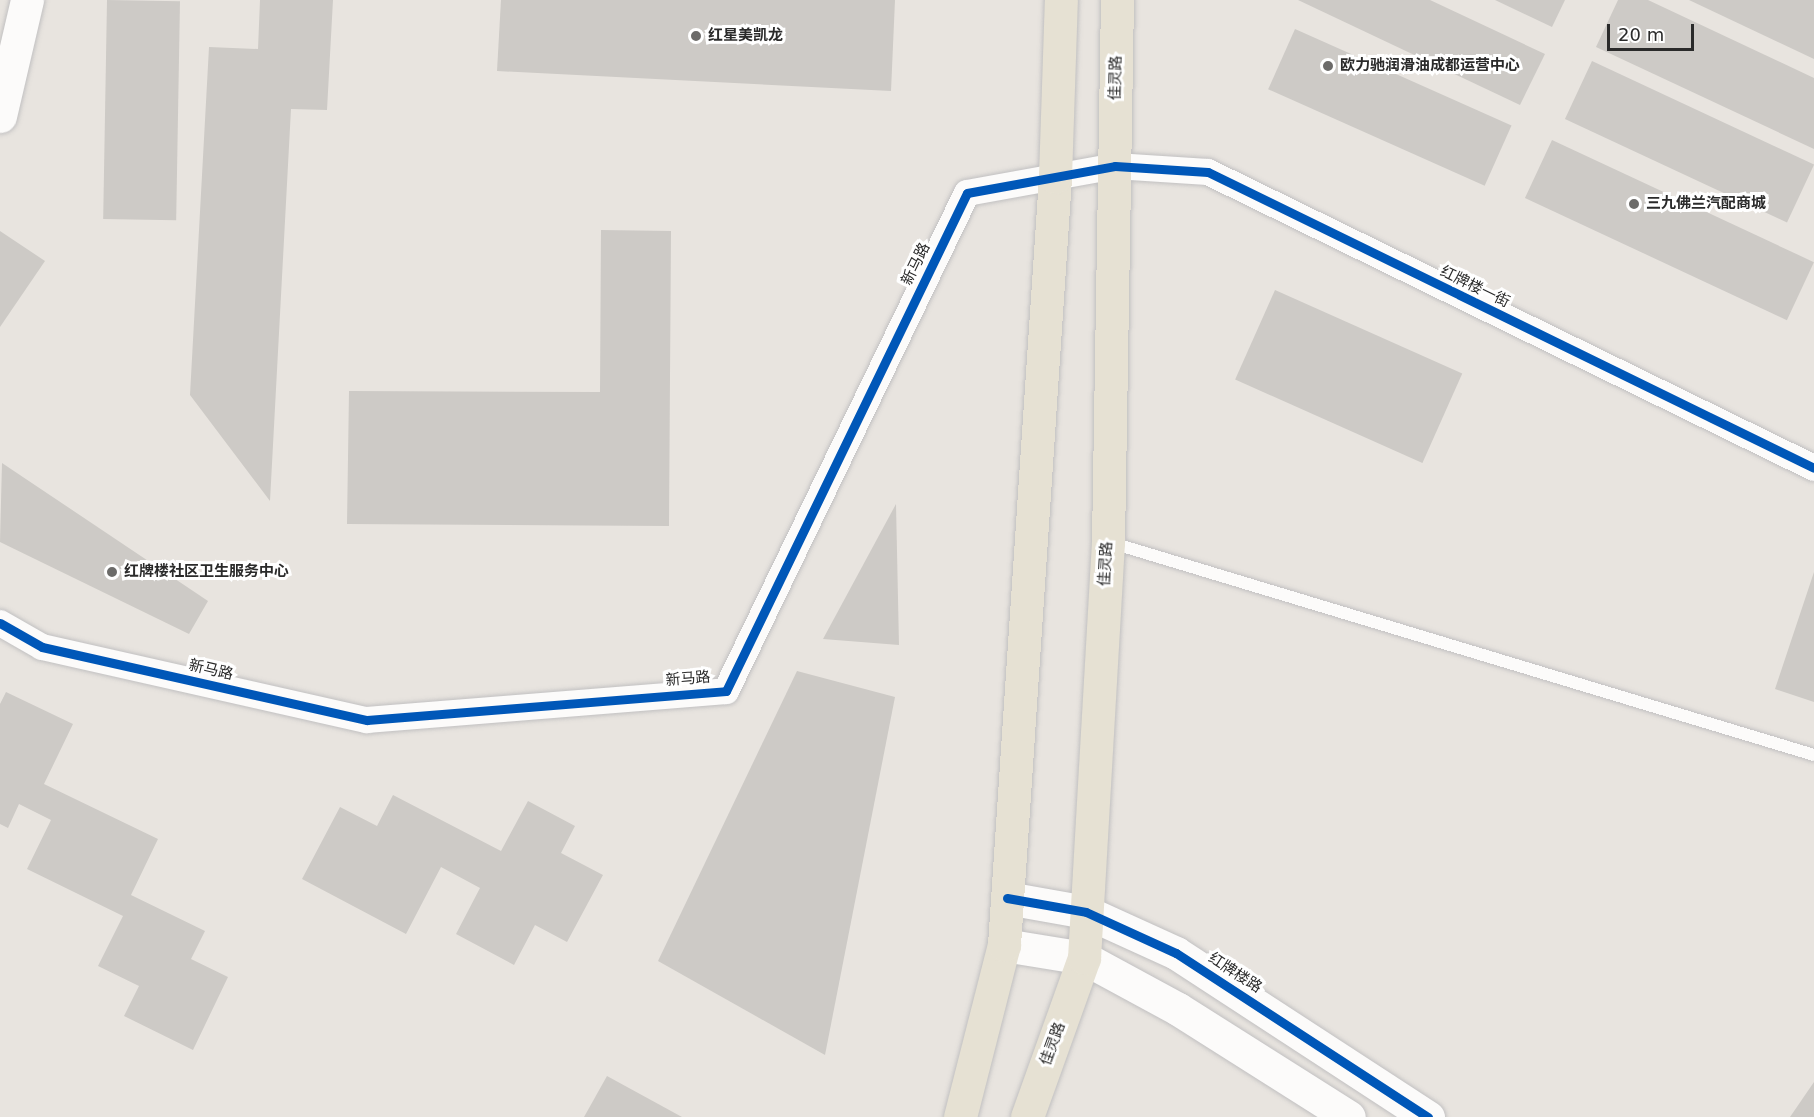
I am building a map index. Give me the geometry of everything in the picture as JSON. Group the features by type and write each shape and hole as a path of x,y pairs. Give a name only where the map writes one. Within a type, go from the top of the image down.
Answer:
{"main road":[{"path":"960,1117 1004,945 1055,177 1061,0"},
{"name":"佳灵路","path":"1027,1117 1084,958 1107,542 1118,0"}],"street":[{"path":"0,116 27,0"},
{"name":"新马路","path":"0,623 42,647 367,720 726,691 967,193 1115,166"},
{"name":"红牌楼一街","path":"1115,166 1208,172 1814,468"},
{"name":"红牌楼路","path":"1007,897 1086,912 1176,953 1428,1117"},
{"path":"1004,945 1084,958 1178,1009 1349,1117"}],"lane":[{"path":"1107,542 1814,755"}],"building":[{"path":"107,0 180,1 176,220 103,219"},
{"path":"260,0 333,0 327,110 291,109 270,501 190,395 209,47 258,49"},
{"name":"红星美凯龙","path":"501,0 895,0 891,91 497,71"},
{"path":"1298,0 1430,0 1545,54 1520,105"},
{"path":"1495,0 1565,0 1552,27"},
{"path":"1618,0 1648,0 1814,78 1814,149 1596,47"},
{"path":"1689,0 1814,0 1814,59"},
{"path":"1295,29 1512,125 1485,186 1268,89"},
{"path":"1592,61 1814,165 1787,223 1565,119"},
{"path":"1552,140 1814,262 1787,320 1525,198"},
{"path":"601,230 671,231 669,526 347,524 349,391 600,392"},
{"path":"0,231 45,261 0,327"},
{"path":"1275,290 1462,373 1422,463 1235,380"},
{"name":"红牌楼社区卫生服务中心","path":"2,463 208,601 189,634 0,542"},
{"path":"896,504 899,645 823,639"},
{"path":"1814,572 1814,702 1775,689"},
{"path":"797,671 895,697 825,1055 658,961"},
{"path":"6,692 73,724 44,784 158,839 131,895 205,931 191,959 228,977 193,1050 124,1016 139,986 98,966 123,916 27,869 51,820 19,804 8,828 0,824 0,704"},
{"path":"393,795 501,851 528,801 575,826 561,853 603,875 567,942 535,925 514,965 456,934 480,888 441,867 406,934 302,879 340,807 377,826"},
{"path":"607,1076 682,1117 584,1117"},
{"path":"1814,1082 1814,1117 1790,1117"}],"cycle path":[{"path":"0,623 42,647 367,720 726,691 967,193 1115,166 1208,172 1814,468"},
{"path":"1007,898 1086,912 1176,953 1428,1117"}],"place":[{"name":"红星美凯龙","path":"696,36"},
{"name":"欧力驰润滑油成都运营中心","path":"1328,66"},
{"name":"三九佛兰汽配商城","path":"1634,204"},
{"name":"红牌楼社区卫生服务中心","path":"112,572"}]}
